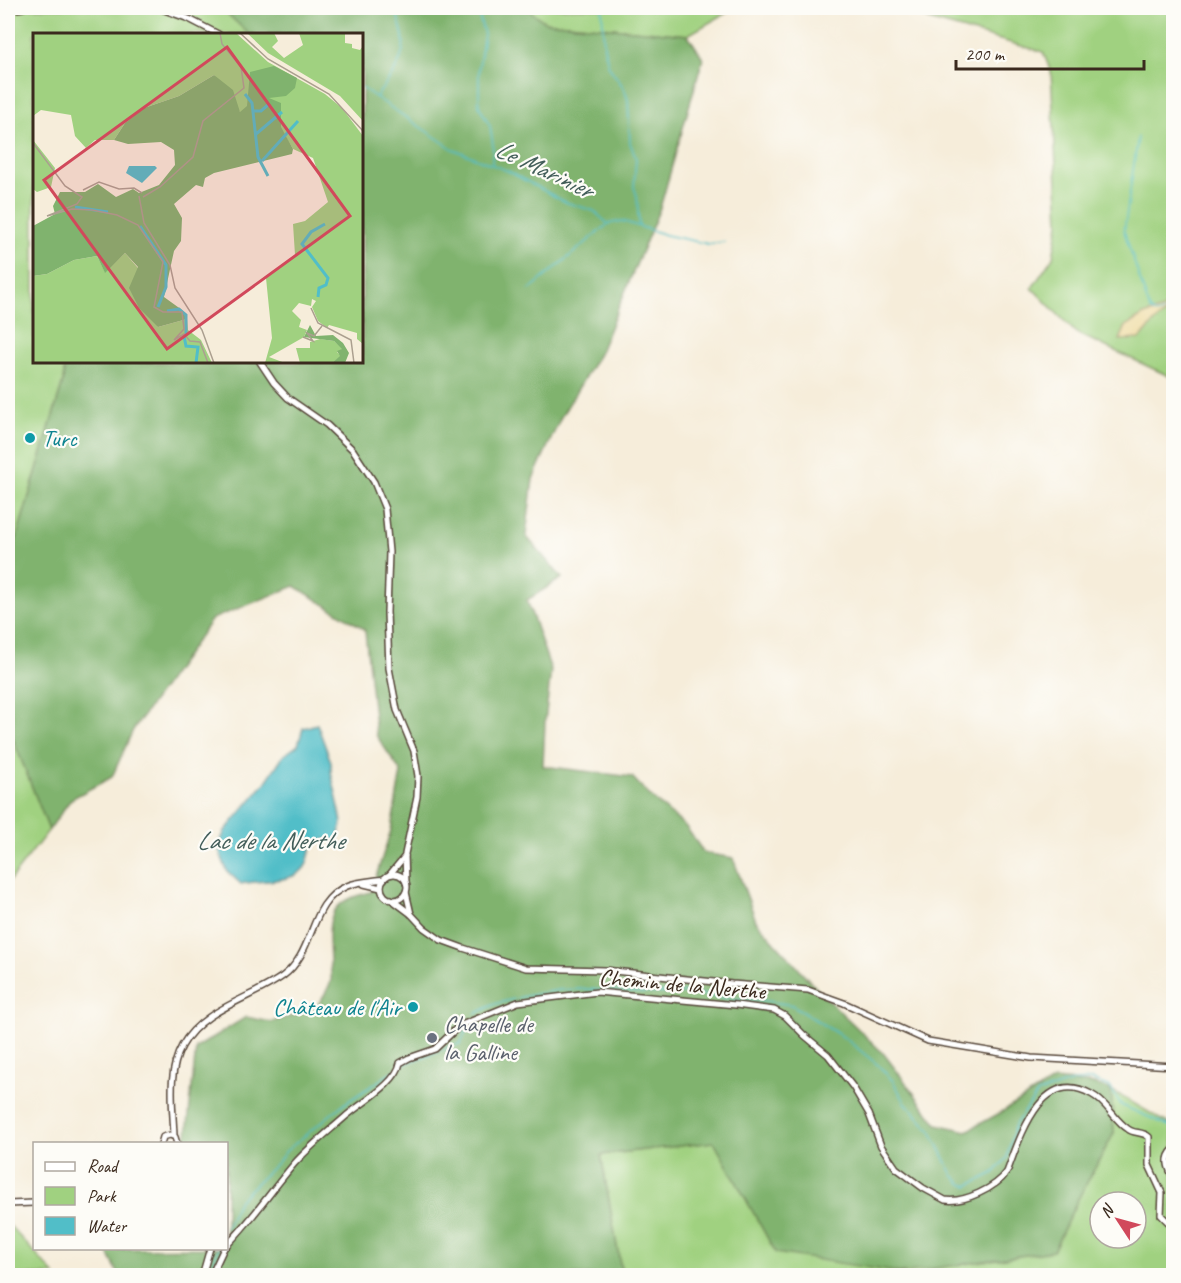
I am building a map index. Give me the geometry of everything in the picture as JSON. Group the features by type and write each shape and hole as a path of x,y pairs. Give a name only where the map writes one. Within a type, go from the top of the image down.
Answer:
{"street":[{"path":"8,9 23,8"},
{"path":"159,8 189,19 216,33"},
{"path":"262,363 288,398 327,425 353,450 374,482 385,509 389,552 387,623 389,668 396,705 414,751 418,776 415,810 405,854 405,892 411,914"},
{"path":"177,1142 174,1136 172,1083 183,1045 189,1036 215,1014 289,972 305,949 322,906 342,889 359,883 384,879 405,854"},
{"path":"389,875 401,876 405,883"},
{"path":"384,879 381,888 384,895 411,914 424,928 447,942 526,968 605,970 808,990 928,1041 1031,1058 1173,1066"},
{"path":"359,883 381,888"},
{"path":"391,899 398,899 405,892"},
{"name":"Chemin de la Nerthe","path":"228,1244 244,1228 294,1164 391,1079 399,1071 400,1063 435,1049 459,1026 518,1002 597,992 736,1005 774,1010 785,1016 828,1055 853,1087 868,1114 881,1146 896,1168 923,1188 949,1201 957,1201 972,1195 1002,1179 1031,1113 1040,1102 1055,1092 1066,1089 1074,1088 1090,1093 1104,1104 1126,1128 1144,1133 1149,1137 1149,1165 1162,1193 1161,1215 1168,1222 1173,1221"},
{"path":"162,1142 165,1136 174,1136"},
{"path":"1173,1149 1168,1155 1167,1163 1173,1180"},
{"path":"8,1204 33,1203"},
{"path":"202,1275 209,1250"},
{"name":"Chemin de la Nerthe","path":"211,1275 224,1250"}],"green space":[{"path":"8,8 366,8 361,33 33,33 33,363 65,363 63,382 8,567"},
{"path":"221,8 526,8 545,22 688,35 703,58 660,208 599,354 561,417 533,479 526,536 562,578 527,600 551,670 543,766 632,777 652,798 686,827 704,853 733,858 756,921 818,990 884,1054 937,1124 967,1131 1054,1080 1094,1084 1111,1090 1114,1133 1053,1251 902,1273 776,1253 714,1142 601,1155 622,1275 119,1275 106,1250 228,1250 228,1142 181,1142 187,1134 196,1048 246,1017 271,1022 315,1009 331,980 329,934 332,914 345,901 371,892 391,830 401,772 376,735 365,631 295,586 212,619 133,730 112,777 71,799 49,830 8,726 8,567 63,382 65,363 363,363 363,33 248,33"},
{"path":"526,8 735,8 688,35 545,22"},
{"path":"903,8 1173,8 1173,378 1076,333 1032,288 1053,257 1059,223 1051,72 1043,52 929,20"},
{"path":"8,726 49,830 8,883"},
{"path":"1111,1090 1169,1124 1173,1122 1173,1275 622,1275 601,1155 714,1142 776,1253 1053,1251 1114,1133"},
{"path":"8,1224 55,1275 8,1275"}],"sand":[{"path":"1173,306 1173,311 1159,318 1140,339 1120,340 1126,326 1144,315"}],"water":[{"name":"Lac de la Nerthe","path":"317,724 331,762 342,823 337,841 326,839 313,844 307,863 296,875 277,880 241,884 227,871 218,847 225,831 265,783 283,756 298,745 303,728"}],"waterway":[{"path":"376,97 396,68 402,53 404,44 397,8"},
{"path":"477,8 484,34 479,67 479,106 490,126 493,145 492,164"},
{"path":"602,8 604,47 609,67 624,88 628,100 630,143 636,158 634,187 637,196 639,226"},
{"name":"Le Marinier","path":"363,89 453,149 508,171 565,202 594,211 608,224 622,221 666,235 708,244 724,242"},
{"path":"1138,137 1124,231 1150,310 1156,314 1174,309"},
{"path":"529,290 607,225"},
{"path":"475,1014 495,1004 526,996 559,990 585,989 640,993 692,993 792,1005 846,1039 878,1065 893,1081 905,1102 931,1131 953,1175 962,1184 968,1186 994,1173 1007,1158 1015,1125 1038,1093 1076,1081 1092,1080 1110,1087 1121,1105 1174,1128"},
{"path":"404,1064 461,1043 468,1025"},
{"path":"228,1224 239,1200 278,1162 286,1151 341,1106 394,1071"},
{"path":"207,1276 218,1250"}],"place":[{"name":"Turc","path":"30,438"},
{"name":"Château de l'Air","path":"413,1007"},
{"name":"Chapelle de la Galline","path":"432,1038"}]}
